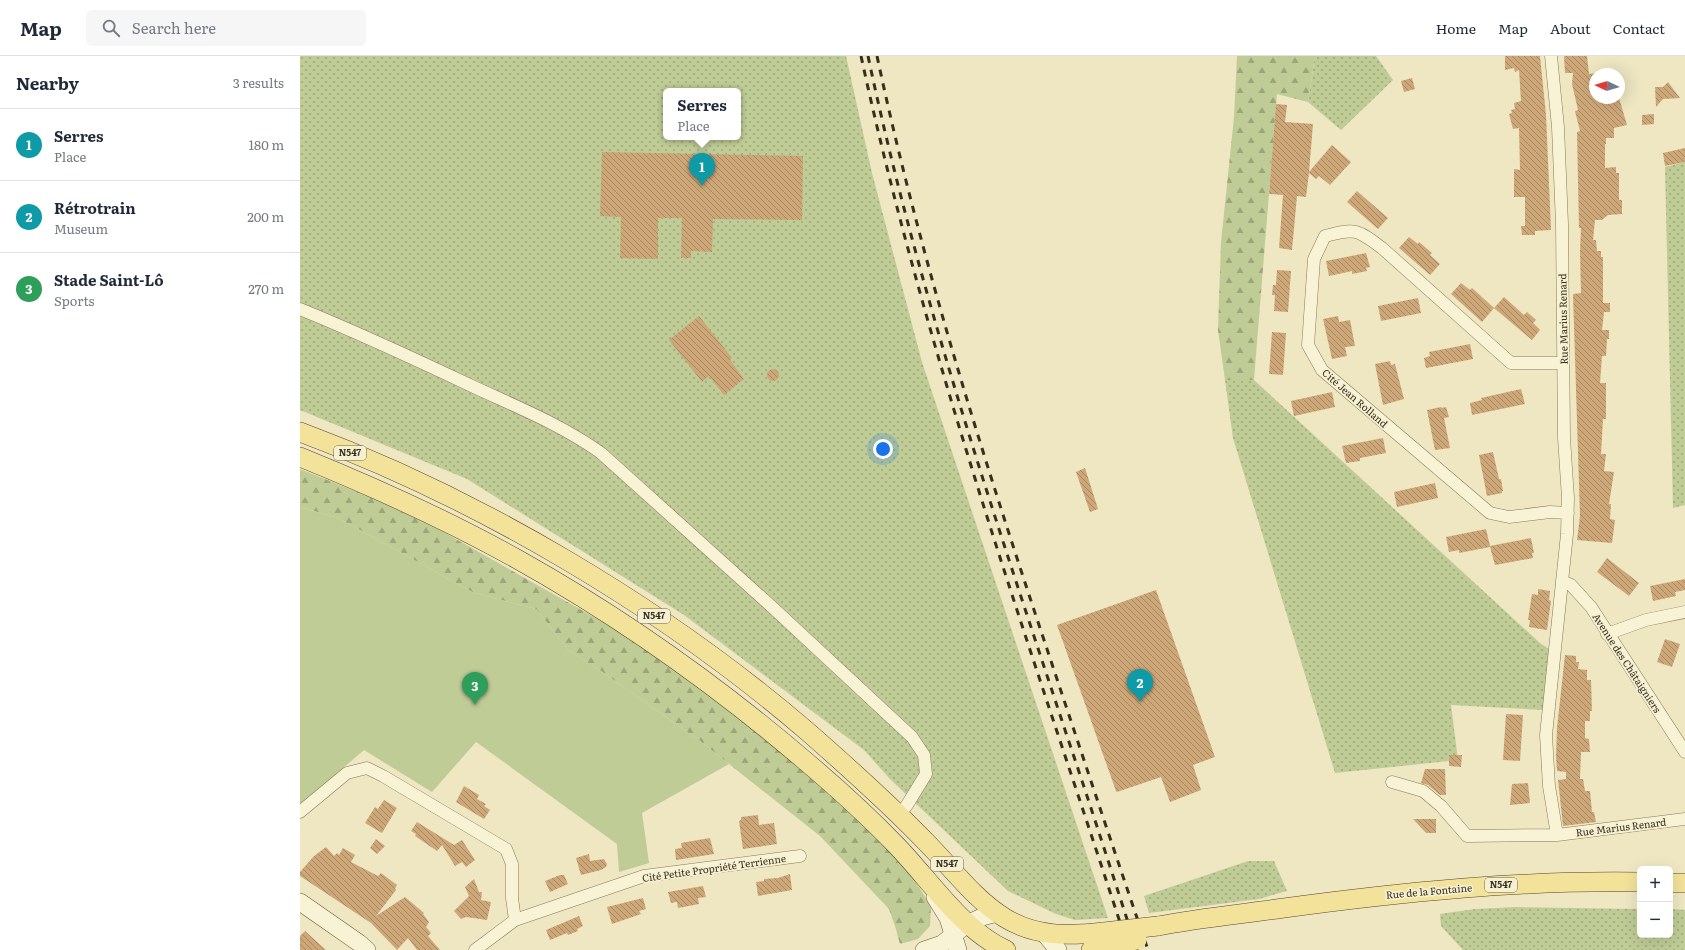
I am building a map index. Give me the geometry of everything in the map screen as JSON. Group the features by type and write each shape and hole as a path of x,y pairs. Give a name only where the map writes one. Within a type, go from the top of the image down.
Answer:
{"main road":[{"name":"N547","path":"300,432 446,496 567,561 630,600 724,666 765,697 853,772 899,815 980,899 997,913 1023,927 1044,933 1068,935 1099,945 1159,931 1363,904 1494,894 1637,892"},
{"name":"N547","path":"300,457 392,496 518,559 642,636 678,661 728,698 850,800 921,872 960,928 1006,950"},
{"name":"Rue de la Fontaine","path":"1363,904 1521,884 1637,882"},
{"path":"1673,883 1685,883"},
{"path":"1673,893 1685,893"}],"street":[{"name":"Rue Marius Renard","path":"1552,56 1559,134 1562,224 1564,438 1568,498 1562,581 1546,735 1549,786 1556,835"},
{"name":"Cité Jean Rolland","path":"1563,363 1511,363 1382,248 1364,234 1347,230 1325,236 1314,259 1308,345 1322,370 1490,513 1509,517 1550,512 1568,513"},
{"path":"300,309 347,328 548,421 584,441 601,453 765,601 912,737 924,755 926,774 908,805 899,815"},
{"name":"Avenue des Châtaigniers","path":"1562,581 1571,585 1579,592 1591,607 1607,634 1685,752"},
{"path":"1607,634 1646,620 1685,612"},
{"path":"300,812 347,773 367,768 383,776 506,849 512,864 512,898 515,920"},
{"name":"Rue Marius Renard","path":"1392,782 1423,791 1441,806 1467,836 1556,835 1685,820"},
{"name":"Cité Petite Propriété Terrienne","path":"475,950 515,920 644,876 800,856"},
{"path":"921,872 948,918 960,928"},
{"path":"926,949 939,928 940,921 937,901"},
{"path":"300,902 367,950"},
{"path":"926,949 942,944 960,928 982,917 997,913"},
{"path":"958,950 960,928"},
{"path":"1044,933 1058,950"}],"green space":[{"path":"300,56 846,56 872,173 922,362 1108,918 1075,920 1056,914 1008,891 890,779 864,750 684,615 467,479 300,410"},
{"path":"1237,56 1315,56 1308,102 1277,94 1254,380 1225,380 1218,330 1221,242 1234,117"},
{"path":"1315,56 1376,56 1393,80 1341,130 1308,102"},
{"path":"1685,162 1685,505 1673,508 1665,167"},
{"path":"1225,380 1254,380 1540,643 1549,649 1543,710 1451,705 1458,760 1335,773 1233,438"},
{"path":"300,469 375,499 440,530 642,644 754,728 838,800 896,857 914,879 931,906 930,926 918,939 900,944 889,909 820,836 700,741 598,669 569,651 536,609 474,593 338,518 300,507"},
{"path":"300,507 338,518 474,593 536,609 569,651 598,669 700,741 729,764 642,813 649,863 619,872 617,844 476,742 432,792 364,750 300,805"},
{"path":"1248,861 1274,861 1287,891 1259,899 1149,913 1144,896"},
{"path":"1516,907 1637,909 1637,938 1673,938 1673,909 1685,910 1685,950 1463,950 1441,926 1440,914 1475,909"}],"building":[{"path":"1505,56 1540,56 1546,115 1551,230 1535,231 1535,235 1522,235 1521,226 1525,226 1525,197 1514,197 1514,169 1520,170 1519,128 1513,129 1509,114 1512,113 1511,110 1515,109 1514,103 1521,101 1519,70 1515,72 1514,68 1505,70"},
{"path":"1564,56 1587,56 1589,74 1589,104 1621,104 1627,125 1614,128 1614,138 1606,138 1605,144 1605,168 1616,167 1616,173 1619,173 1619,200 1622,200 1622,214 1608,215 1602,220 1595,220 1593,240 1596,240 1597,251 1601,251 1601,257 1603,257 1603,303 1610,303 1610,312 1604,312 1602,330 1609,330 1609,339 1607,339 1606,356 1602,356 1600,383 1606,383 1606,419 1603,419 1601,454 1606,454 1604,471 1614,472 1609,504 1611,504 1610,519 1615,520 1612,543 1577,540 1580,516 1573,294 1581,293 1581,228 1579,228 1577,132 1580,131 1575,111 1578,110 1572,84 1573,73 1565,73"},
{"path":"1412,78 1415,89 1404,92 1401,81"},
{"path":"1668,82 1680,98 1663,99 1656,107 1655,87 1663,87"},
{"path":"1276,104 1287,105 1285,122 1313,124 1309,172 1332,145 1351,162 1330,185 1319,176 1316,179 1309,173 1306,197 1297,196 1292,250 1279,248 1283,195 1269,194"},
{"path":"1654,114 1654,124 1642,125 1642,115"},
{"path":"1685,148 1685,162 1665,166 1663,153"},
{"path":"602,152 803,156 802,220 713,219 712,252 691,251 691,258 681,258 682,218 658,218 658,259 620,258 621,217 600,216"},
{"path":"1357,191 1388,218 1378,229 1347,202"},
{"path":"1409,237 1418,244 1419,242 1432,253 1430,255 1440,264 1430,275 1399,248"},
{"path":"1366,253 1370,267 1366,268 1367,271 1352,274 1352,271 1329,276 1326,261"},
{"path":"1277,270 1291,271 1288,312 1274,311 1275,295 1272,295 1273,285 1276,285"},
{"path":"1461,283 1470,290 1472,288 1494,308 1482,322 1451,294"},
{"path":"1504,297 1524,315 1527,312 1536,320 1533,323 1540,330 1532,340 1494,308"},
{"path":"1418,298 1421,313 1381,321 1378,306"},
{"path":"699,316 732,358 730,360 744,379 724,395 709,376 702,382 669,340"},
{"path":"1338,316 1339,322 1350,320 1355,346 1345,347 1347,356 1332,359 1323,319"},
{"path":"1272,332 1286,333 1283,375 1269,374"},
{"path":"1470,344 1473,359 1426,368 1424,358 1430,356 1429,352"},
{"path":"1390,361 1391,365 1395,364 1404,399 1383,405 1375,364"},
{"path":"773,369 777,371 779,375 777,379 773,381 769,379 767,375 769,371"},
{"path":"1521,389 1525,404 1472,415 1470,403 1482,400 1481,398"},
{"path":"1332,392 1335,407 1294,416 1291,401"},
{"path":"1446,407 1449,417 1444,418 1450,448 1435,450 1427,410"},
{"path":"1383,438 1386,453 1360,458 1360,461 1346,463 1342,446"},
{"path":"1493,452 1503,491 1502,493 1487,496 1479,455"},
{"path":"1085,468 1098,509 1090,512 1076,472"},
{"path":"1435,483 1438,498 1397,507 1394,492"},
{"path":"1486,529 1490,546 1531,538 1534,553 1532,553 1533,558 1495,565 1490,547 1459,553 1459,550 1449,552 1446,537"},
{"path":"1607,558 1639,583 1629,596 1597,572"},
{"path":"1685,579 1685,590 1675,592 1676,596 1653,601 1650,586"},
{"path":"1538,589 1550,591 1549,600 1551,601 1547,630 1529,627 1530,620 1528,620 1532,594 1538,595"},
{"path":"1156,590 1215,757 1193,765 1201,790 1170,802 1161,777 1117,792 1116,791 1057,625"},
{"path":"1665,639 1680,644 1672,667 1657,662"},
{"path":"1565,655 1576,656 1576,662 1579,662 1578,669 1587,670 1587,680 1591,680 1592,711 1590,711 1590,721 1585,721 1585,738 1589,739 1590,752 1581,752 1580,779 1583,779 1585,791 1590,791 1592,812 1594,812 1596,822 1563,826 1558,780 1566,779 1566,772 1557,771 1556,757 1557,728"},
{"path":"1506,714 1523,715 1520,761 1503,760"},
{"path":"1449,755 1462,755 1461,767 1449,766"},
{"path":"1425,769 1445,769 1446,795 1440,795 1428,785 1421,783"},
{"path":"1528,783 1530,803 1510,805 1512,784"},
{"path":"464,786 479,795 477,799 486,804 484,806 490,810 484,819 456,802"},
{"path":"384,800 397,808 382,833 365,823 375,807 378,809"},
{"path":"758,815 759,825 774,823 777,844 743,849 739,821 741,820 741,817"},
{"path":"1413,819 1436,819 1436,833 1426,833"},
{"path":"417,822 454,845 462,840 475,860 466,867 462,862 455,866 442,845 437,851 415,836 416,834 411,831"},
{"path":"710,838 714,854 676,860 675,849 682,848 681,843"},
{"path":"376,839 385,846 377,854 370,848"},
{"path":"326,847 334,856 337,853 339,855 343,848 355,855 351,862 378,876 381,873 397,885 396,890 376,916 405,897 424,913 423,914 429,922 426,927 431,933 428,936 440,950 417,950 408,938 397,950 371,923 300,876 300,872 314,856"},
{"path":"589,854 590,861 604,859 607,864 606,867 601,870 581,875 576,858"},
{"path":"790,874 792,890 758,896 756,882"},
{"path":"560,875 564,875 568,884 550,892 545,881"},
{"path":"474,879 479,892 482,892 481,900 491,902 487,920 466,917 461,919 454,911 469,896 465,887"},
{"path":"703,886 706,897 698,898 699,904 678,908 677,902 671,903 668,892"},
{"path":"643,898 646,909 639,911 641,914 612,924 607,907"},
{"path":"579,916 583,926 577,929 578,931 568,935 567,933 550,940 546,930"},
{"path":"305,931 326,950 300,950 300,936"}],"railway":[{"path":"861,56 917,283 949,395 1019,617 1129,950"},
{"path":"868,56 909,229 958,399 984,484 1137,950"},
{"path":"877,56 911,200 971,414 1039,625 1148,950"}],"place":[{"name":"Serres","path":"702,186"},
{"name":"Rétrotrain","path":"1140,702"},
{"name":"Stade Saint-Lô","path":"475,705"}]}
